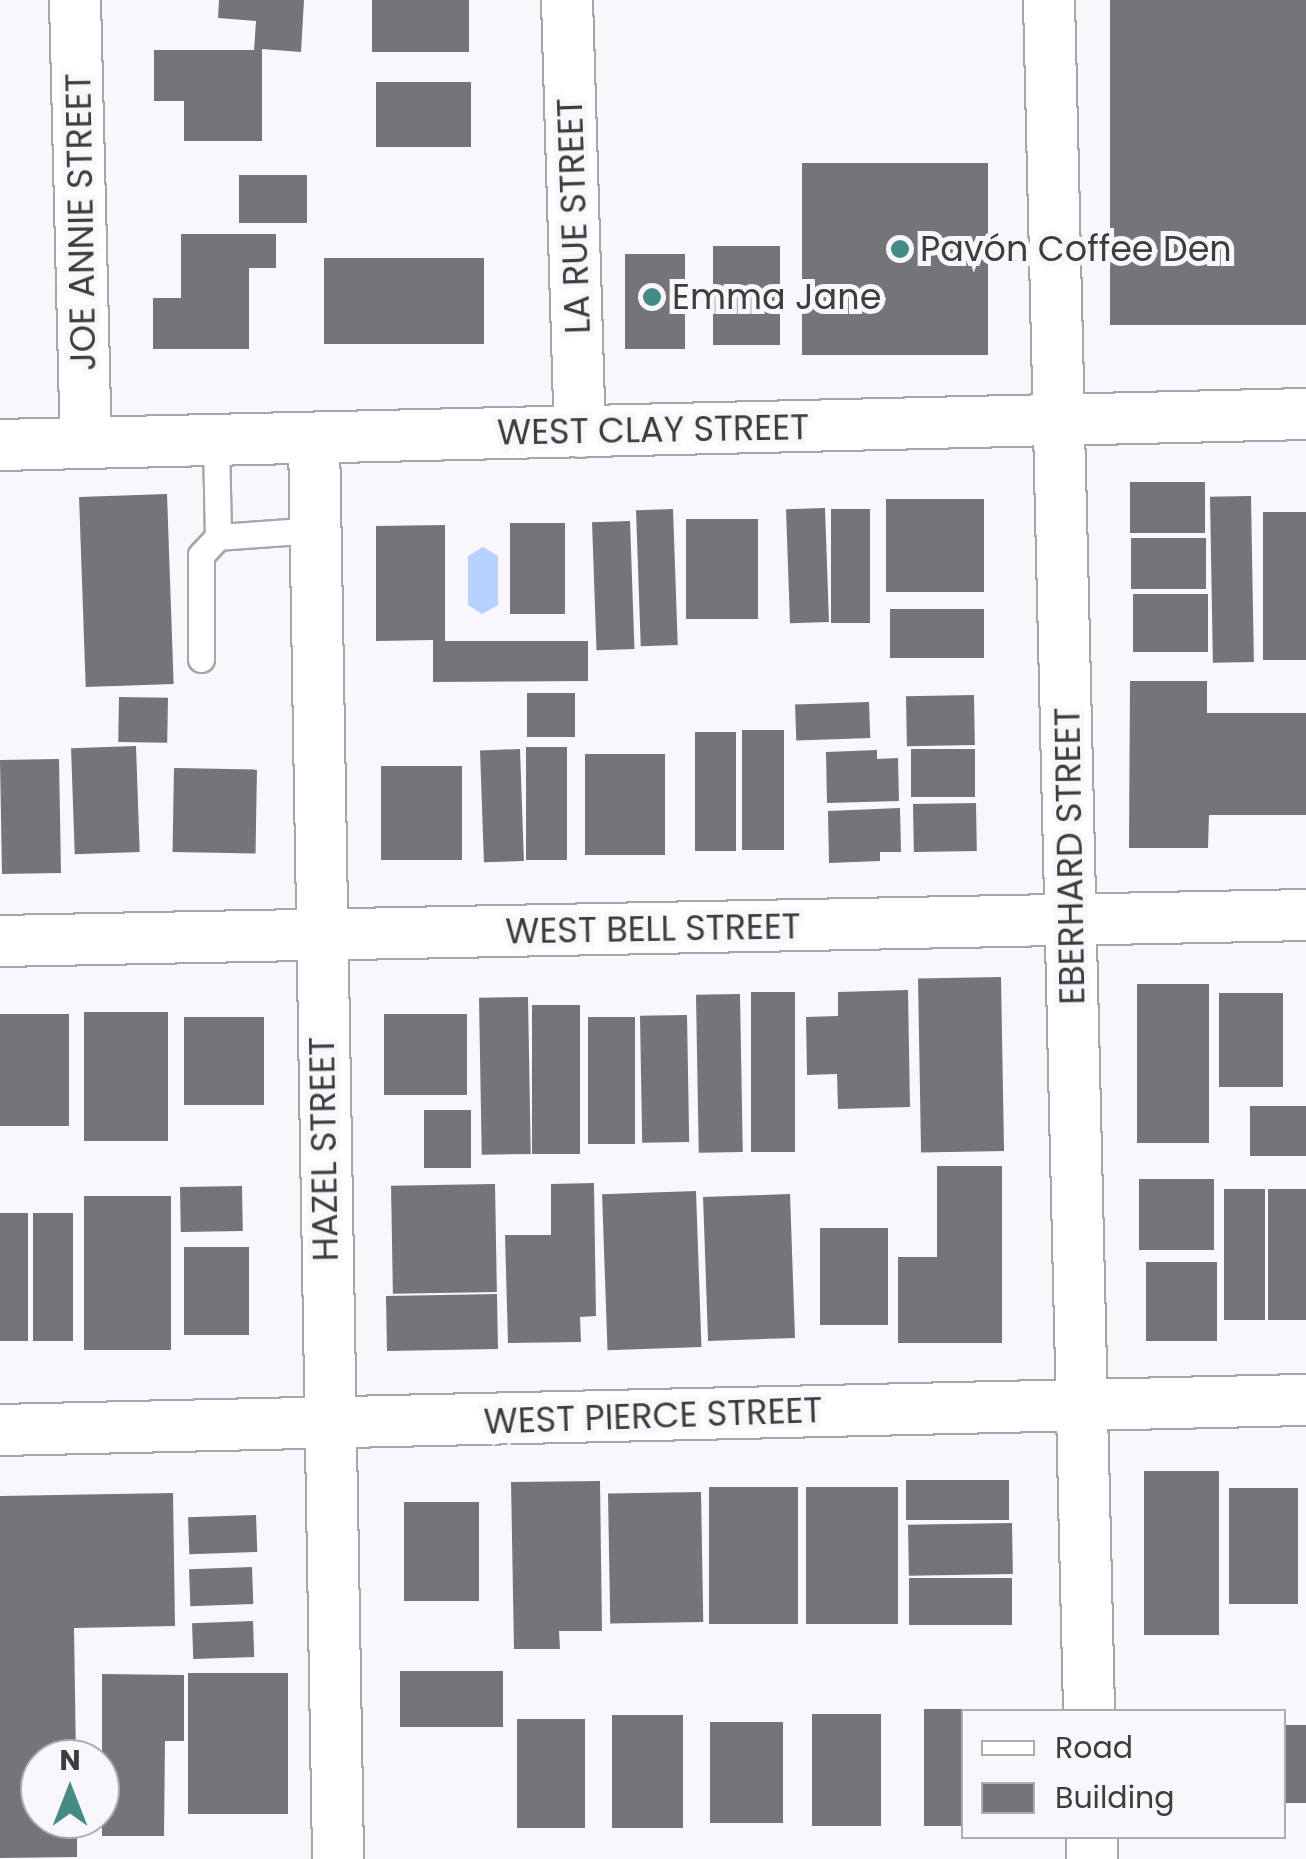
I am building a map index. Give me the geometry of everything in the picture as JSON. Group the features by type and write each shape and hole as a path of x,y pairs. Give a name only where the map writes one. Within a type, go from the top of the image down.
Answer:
{"street":[{"name":"JOE ANNIE STREET","path":"75,0 86,443"},
{"name":"LA RUE STREET","path":"567,0 580,432"},
{"name":"EBERHARD STREET","path":"1049,0 1090,1709"},
{"name":"WEST CLAY STREET","path":"0,445 1306,414"},
{"name":"HAZEL STREET","path":"314,438 319,935 338,1859"},
{"name":"WEST BELL STREET","path":"0,942 1306,915"},
{"name":"WEST PIERCE STREET","path":"0,1430 1306,1400"}],"lane":[{"path":"216,440 218,537"},
{"path":"201,658 201,555 218,537 316,530"}],"water":[{"path":"483,547 498,556 498,605 482,614 468,605 468,556"}],"building":[{"path":"219,0 304,0 301,52 262,49 262,141 184,141 184,101 154,101 154,50 254,50 256,21 218,18"},
{"path":"372,0 469,0 469,52 372,52"},
{"path":"1110,0 1306,0 1306,325 1110,325"},
{"path":"376,82 471,82 471,147 376,147"},
{"path":"802,163 988,163 988,355 802,355"},
{"path":"239,175 307,175 307,223 239,223"},
{"path":"181,234 276,234 276,268 249,268 249,349 153,349 153,298 181,298"},
{"path":"713,246 780,246 780,345 713,345"},
{"path":"625,254 685,254 685,349 625,349"},
{"path":"324,258 484,258 484,344 324,344"},
{"path":"1130,482 1205,482 1205,533 1130,533"},
{"path":"167,494 174,684 86,687 79,497"},
{"path":"1251,496 1254,662 1213,663 1210,497"},
{"path":"886,499 984,499 984,592 886,592"},
{"path":"825,508 829,622 790,623 786,509"},
{"path":"673,509 678,645 641,646 636,510"},
{"path":"831,509 870,509 870,623 831,623"},
{"path":"1263,512 1306,512 1306,660 1263,660"},
{"path":"686,519 758,519 758,619 686,619"},
{"path":"630,521 634,649 596,650 592,522"},
{"path":"510,523 565,523 565,614 510,614"},
{"path":"445,525 445,641 588,641 588,681 433,682 433,640 376,641 376,526"},
{"path":"1131,538 1206,538 1206,589 1131,589"},
{"path":"1133,594 1208,594 1208,652 1133,652"},
{"path":"890,609 984,609 984,658 890,658"},
{"path":"1130,681 1207,681 1207,713 1306,713 1306,815 1209,815 1208,848 1129,848"},
{"path":"527,693 575,693 575,737 527,737"},
{"path":"974,695 975,745 907,746 906,696"},
{"path":"119,697 168,698 167,743 118,742"},
{"path":"869,702 870,738 796,741 795,705"},
{"path":"742,730 784,730 784,850 742,850"},
{"path":"695,732 736,732 736,851 695,851"},
{"path":"136,746 140,852 75,854 71,748"},
{"path":"526,747 567,747 567,860 526,860"},
{"path":"520,749 524,861 484,862 480,750"},
{"path":"911,749 975,749 975,797 911,797"},
{"path":"877,750 877,759 898,758 899,801 827,803 826,752"},
{"path":"585,754 665,754 665,855 585,855"},
{"path":"59,759 61,873 2,874 0,760"},
{"path":"381,766 462,766 462,860 381,860"},
{"path":"174,768 257,769 256,853 173,852"},
{"path":"976,803 977,851 914,852 913,804"},
{"path":"900,808 901,852 880,852 880,861 829,863 828,811"},
{"path":"1001,977 1004,1151 921,1152 918,978"},
{"path":"1137,984 1209,984 1209,1143 1137,1143"},
{"path":"908,990 910,1107 838,1109 837,1074 807,1075 806,1017 838,1016 838,992"},
{"path":"751,992 795,992 795,1152 751,1152"},
{"path":"1219,993 1283,993 1283,1087 1219,1087"},
{"path":"740,994 743,1152 699,1153 696,995"},
{"path":"528,997 531,1154 482,1155 479,998"},
{"path":"532,1005 580,1005 580,1154 532,1154"},
{"path":"84,1012 168,1012 168,1141 84,1141"},
{"path":"0,1014 69,1014 69,1126 0,1126"},
{"path":"384,1014 467,1014 467,1095 384,1095"},
{"path":"687,1015 689,1142 642,1143 640,1016"},
{"path":"184,1017 264,1017 264,1105 184,1105"},
{"path":"588,1017 635,1017 635,1144 588,1144"},
{"path":"1250,1106 1306,1106 1306,1156 1250,1156"},
{"path":"424,1110 471,1110 471,1168 424,1168"},
{"path":"937,1166 1002,1166 1002,1343 898,1343 898,1257 937,1257"},
{"path":"1139,1179 1214,1179 1214,1250 1139,1250"},
{"path":"594,1183 596,1316 580,1317 581,1342 508,1343 505,1235 551,1235 551,1184"},
{"path":"495,1184 497,1292 393,1294 391,1186"},
{"path":"242,1186 243,1231 181,1232 180,1187"},
{"path":"1224,1189 1265,1189 1265,1320 1224,1320"},
{"path":"1268,1189 1306,1189 1306,1320 1268,1320"},
{"path":"696,1191 701,1347 608,1350 602,1194"},
{"path":"790,1194 795,1338 708,1341 703,1197"},
{"path":"84,1196 171,1196 171,1350 84,1350"},
{"path":"0,1213 28,1213 28,1341 0,1341"},
{"path":"33,1213 73,1213 73,1341 33,1341"},
{"path":"820,1228 888,1228 888,1325 820,1325"},
{"path":"184,1247 249,1247 249,1335 184,1335"},
{"path":"1146,1262 1217,1262 1217,1341 1146,1341"},
{"path":"497,1294 498,1349 387,1351 386,1296"},
{"path":"1144,1471 1219,1471 1219,1635 1144,1635"},
{"path":"906,1480 1009,1480 1009,1520 906,1520"},
{"path":"600,1481 602,1631 559,1631 560,1649 514,1649 511,1482"},
{"path":"709,1487 798,1487 798,1624 709,1624"},
{"path":"806,1487 898,1487 898,1624 806,1624"},
{"path":"1229,1488 1298,1488 1298,1604 1229,1604"},
{"path":"701,1492 703,1622 610,1624 608,1494"},
{"path":"173,1493 175,1626 74,1628 76,1739 20,1739 20,1839 77,1839 77,1857 0,1858 0,1496"},
{"path":"404,1502 479,1502 479,1601 404,1601"},
{"path":"256,1515 257,1552 189,1554 188,1517"},
{"path":"1012,1523 1013,1574 909,1576 908,1525"},
{"path":"252,1567 253,1604 190,1606 189,1569"},
{"path":"909,1578 1012,1578 1012,1625 909,1625"},
{"path":"253,1621 254,1657 193,1659 192,1623"},
{"path":"400,1671 503,1671 503,1727 400,1727"},
{"path":"188,1673 288,1673 288,1814 188,1814"},
{"path":"102,1674 184,1675 184,1741 165,1741 164,1836 120,1836 120,1739 102,1739"},
{"path":"924,1709 961,1709 961,1826 924,1826"},
{"path":"812,1714 881,1714 881,1826 812,1826"},
{"path":"612,1715 683,1715 683,1828 612,1828"},
{"path":"517,1719 585,1719 585,1828 517,1828"},
{"path":"710,1722 783,1722 783,1823 710,1823"},
{"path":"1286,1725 1306,1725 1306,1803 1286,1803"}],"place":[{"name":"Pavón Coffee Den","path":"900,249"},
{"name":"Emma Jane","path":"652,297"}]}
